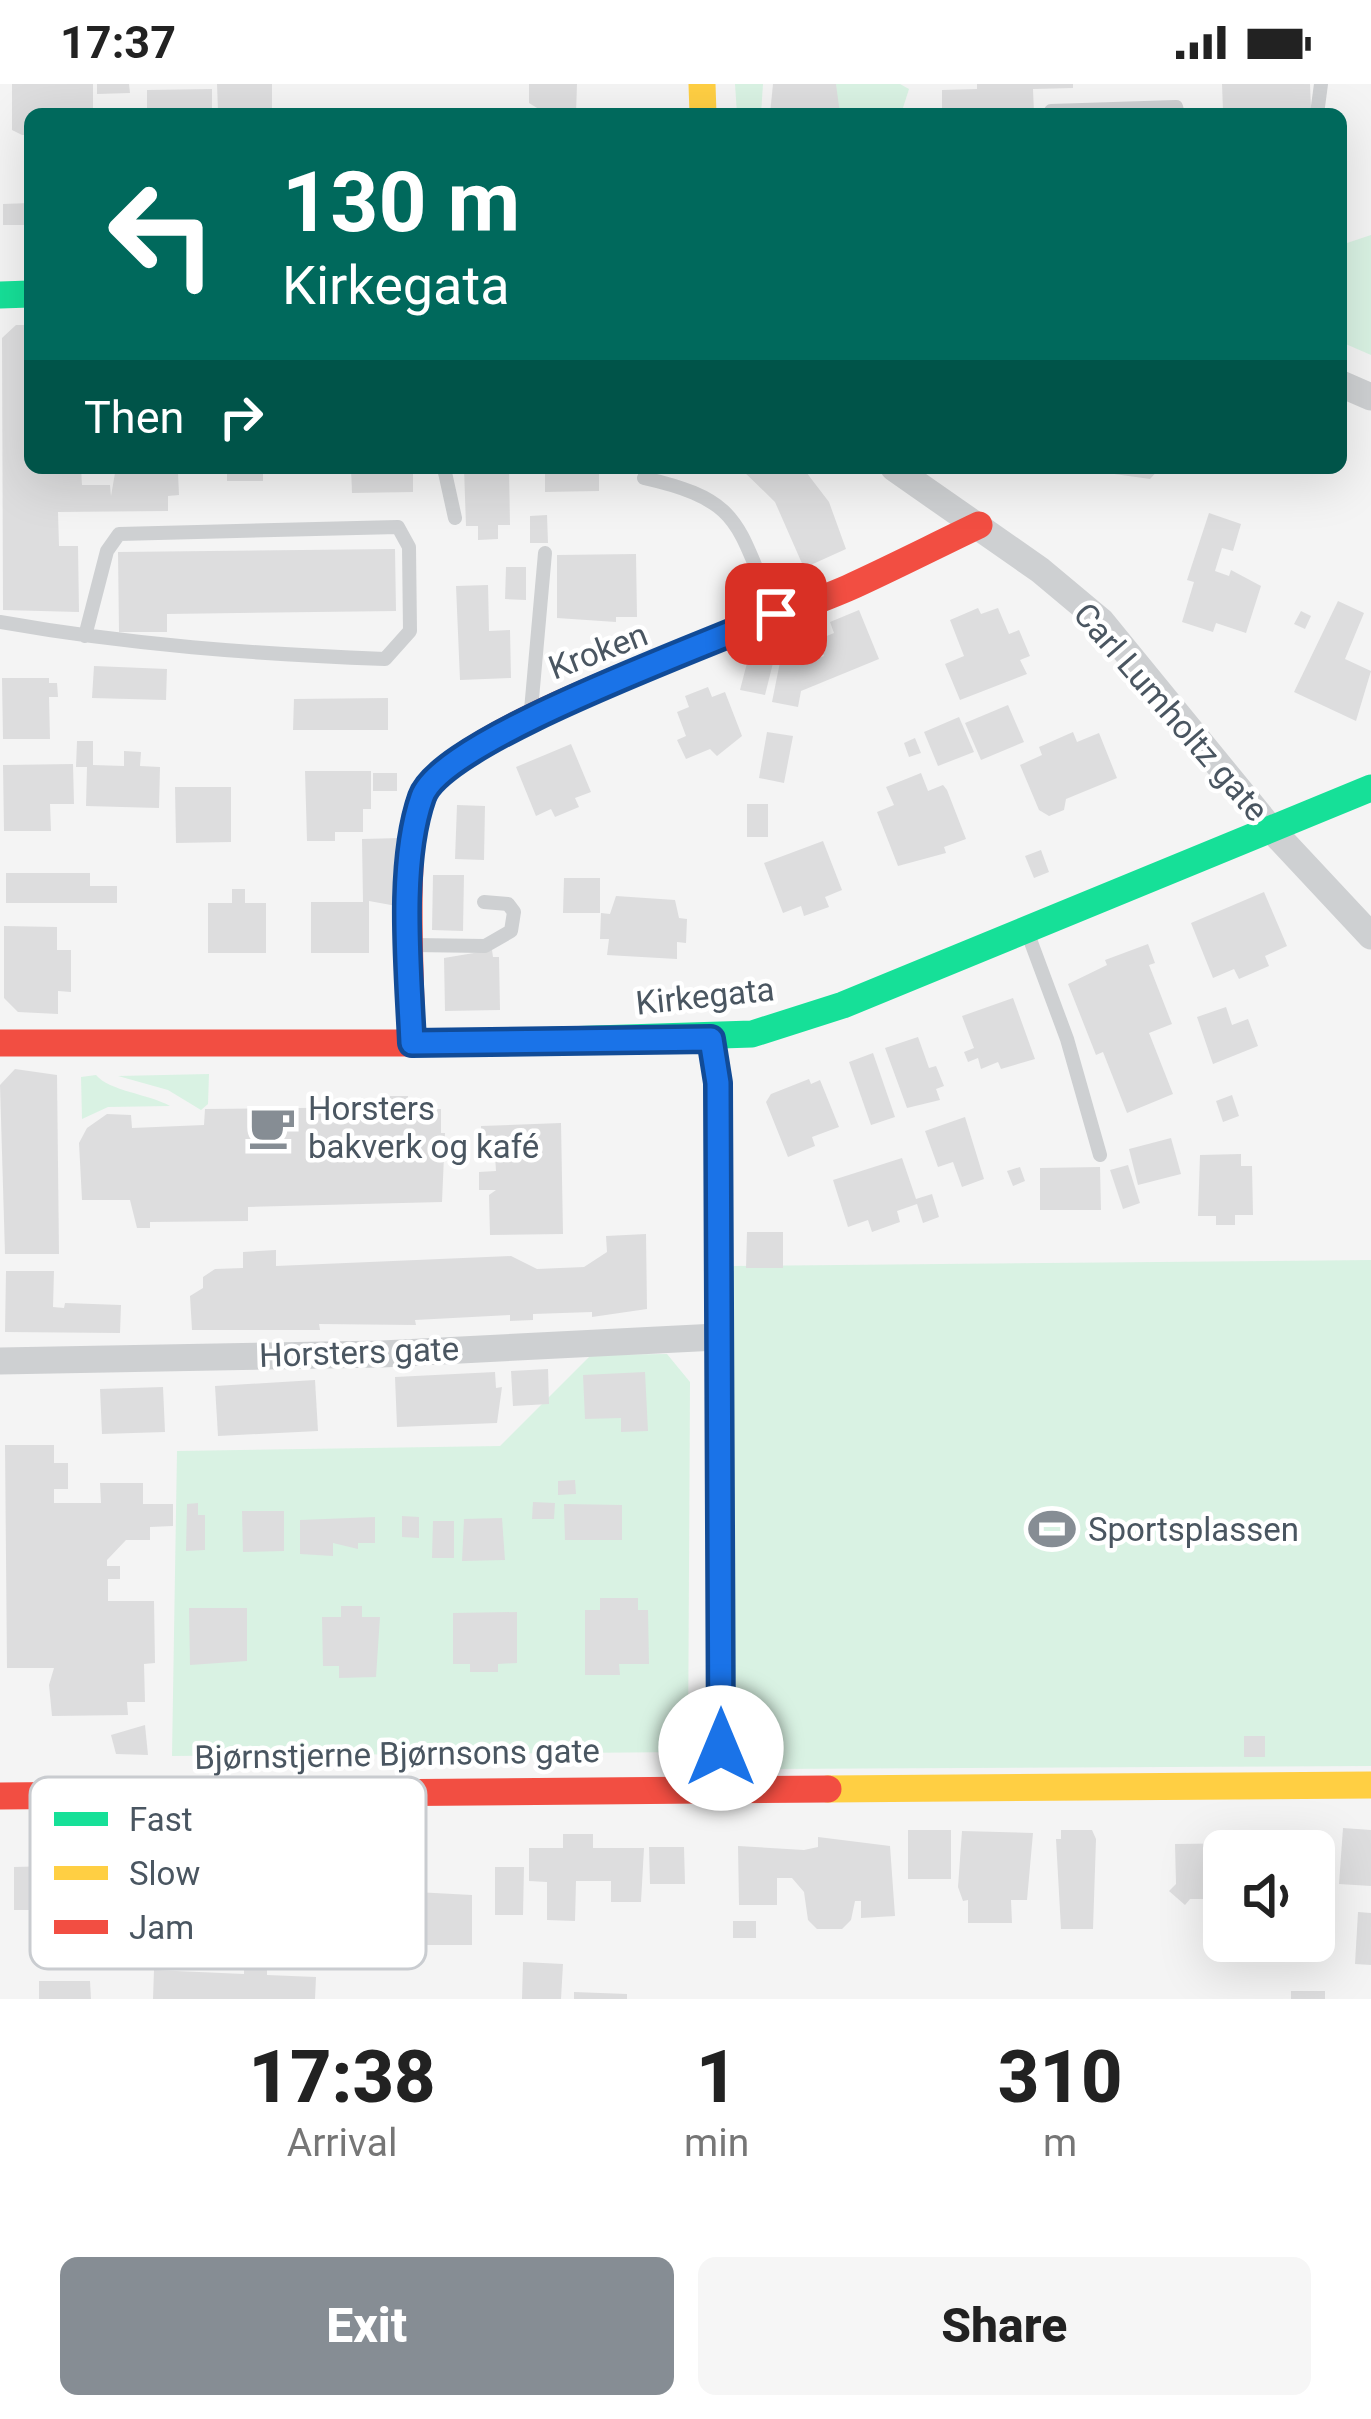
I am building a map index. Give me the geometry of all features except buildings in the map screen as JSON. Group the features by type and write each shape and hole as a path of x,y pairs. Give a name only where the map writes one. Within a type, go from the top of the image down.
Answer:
{"street":[{"name":"Carl Lumholtz gate","path":"903,474 979,525 1101,621 1270,828 1371,936"},
{"name":"Kroken","path":"412,1043 412,840 423,792 457,756 530,718 847,588 979,525"},
{"name":"Kirkegata","path":"0,1043 711,1039 803,1020 1371,788"},
{"path":"711,1039 718,1083 721,1787"},
{"name":"Horsters gate","path":"0,1361 382,1354 717,1337"},
{"name":"Bjørnstjerne Bjørnsons gate","path":"426,1791 1371,1785"},
{"name":"Bjørnstjerne Bjørnsons gate","path":"0,1796 30,1796"}],"lane":[{"path":"1145,108 1176,108"},
{"path":"445,474 454,518"},
{"path":"644,478 700,492 727,509 776,614"},
{"path":"0,622 85,636 195,652 385,659 410,631 409,547 398,527 119,534 107,551 85,636"},
{"path":"530,718 545,554"},
{"path":"410,945 497,943 511,932 514,912 508,904 484,902"},
{"path":"1027,929 1067,1040 1100,1155"}],"green space":[{"path":"735,84 763,84 761,108 737,108"},
{"path":"836,84 900,84 909,89 903,108 837,108"},
{"path":"1371,235 1371,355 1347,345 1347,243"},
{"path":"209,1074 208,1104 201,1110 168,1090 118,1076"},
{"path":"96,1075 110,1085 170,1106 108,1107 82,1119 81,1077"},
{"name":"Sportsplassen","path":"1371,1260 1371,1766 751,1769 735,1730 731,1266"},
{"path":"667,1354 690,1382 688,1752 172,1756 177,1451 500,1446 591,1355"}],"traffic: fast":[{"path":"0,295 24,294"},
{"path":"473,1043 752,1034 843,1005 1371,788"}],"traffic: slow":[{"path":"702,84 703,108"},
{"path":"828,1789 1371,1785"}],"traffic: jam":[{"path":"412,1044 412,840 424,791 451,764 554,706 848,588 979,525"},
{"path":"0,1043 473,1043"},
{"path":"426,1792 828,1789"},
{"path":"0,1796 30,1796"}],"place":[{"name":"Horsters bakverk og kafé","path":"272,1127"},
{"name":"Sportsplassen","path":"1052,1529"}],"route":[{"path":"721,1748 718,1083 711,1039 412,1043 412,840 423,792 457,756 549,709 671,662 776,614"}]}
